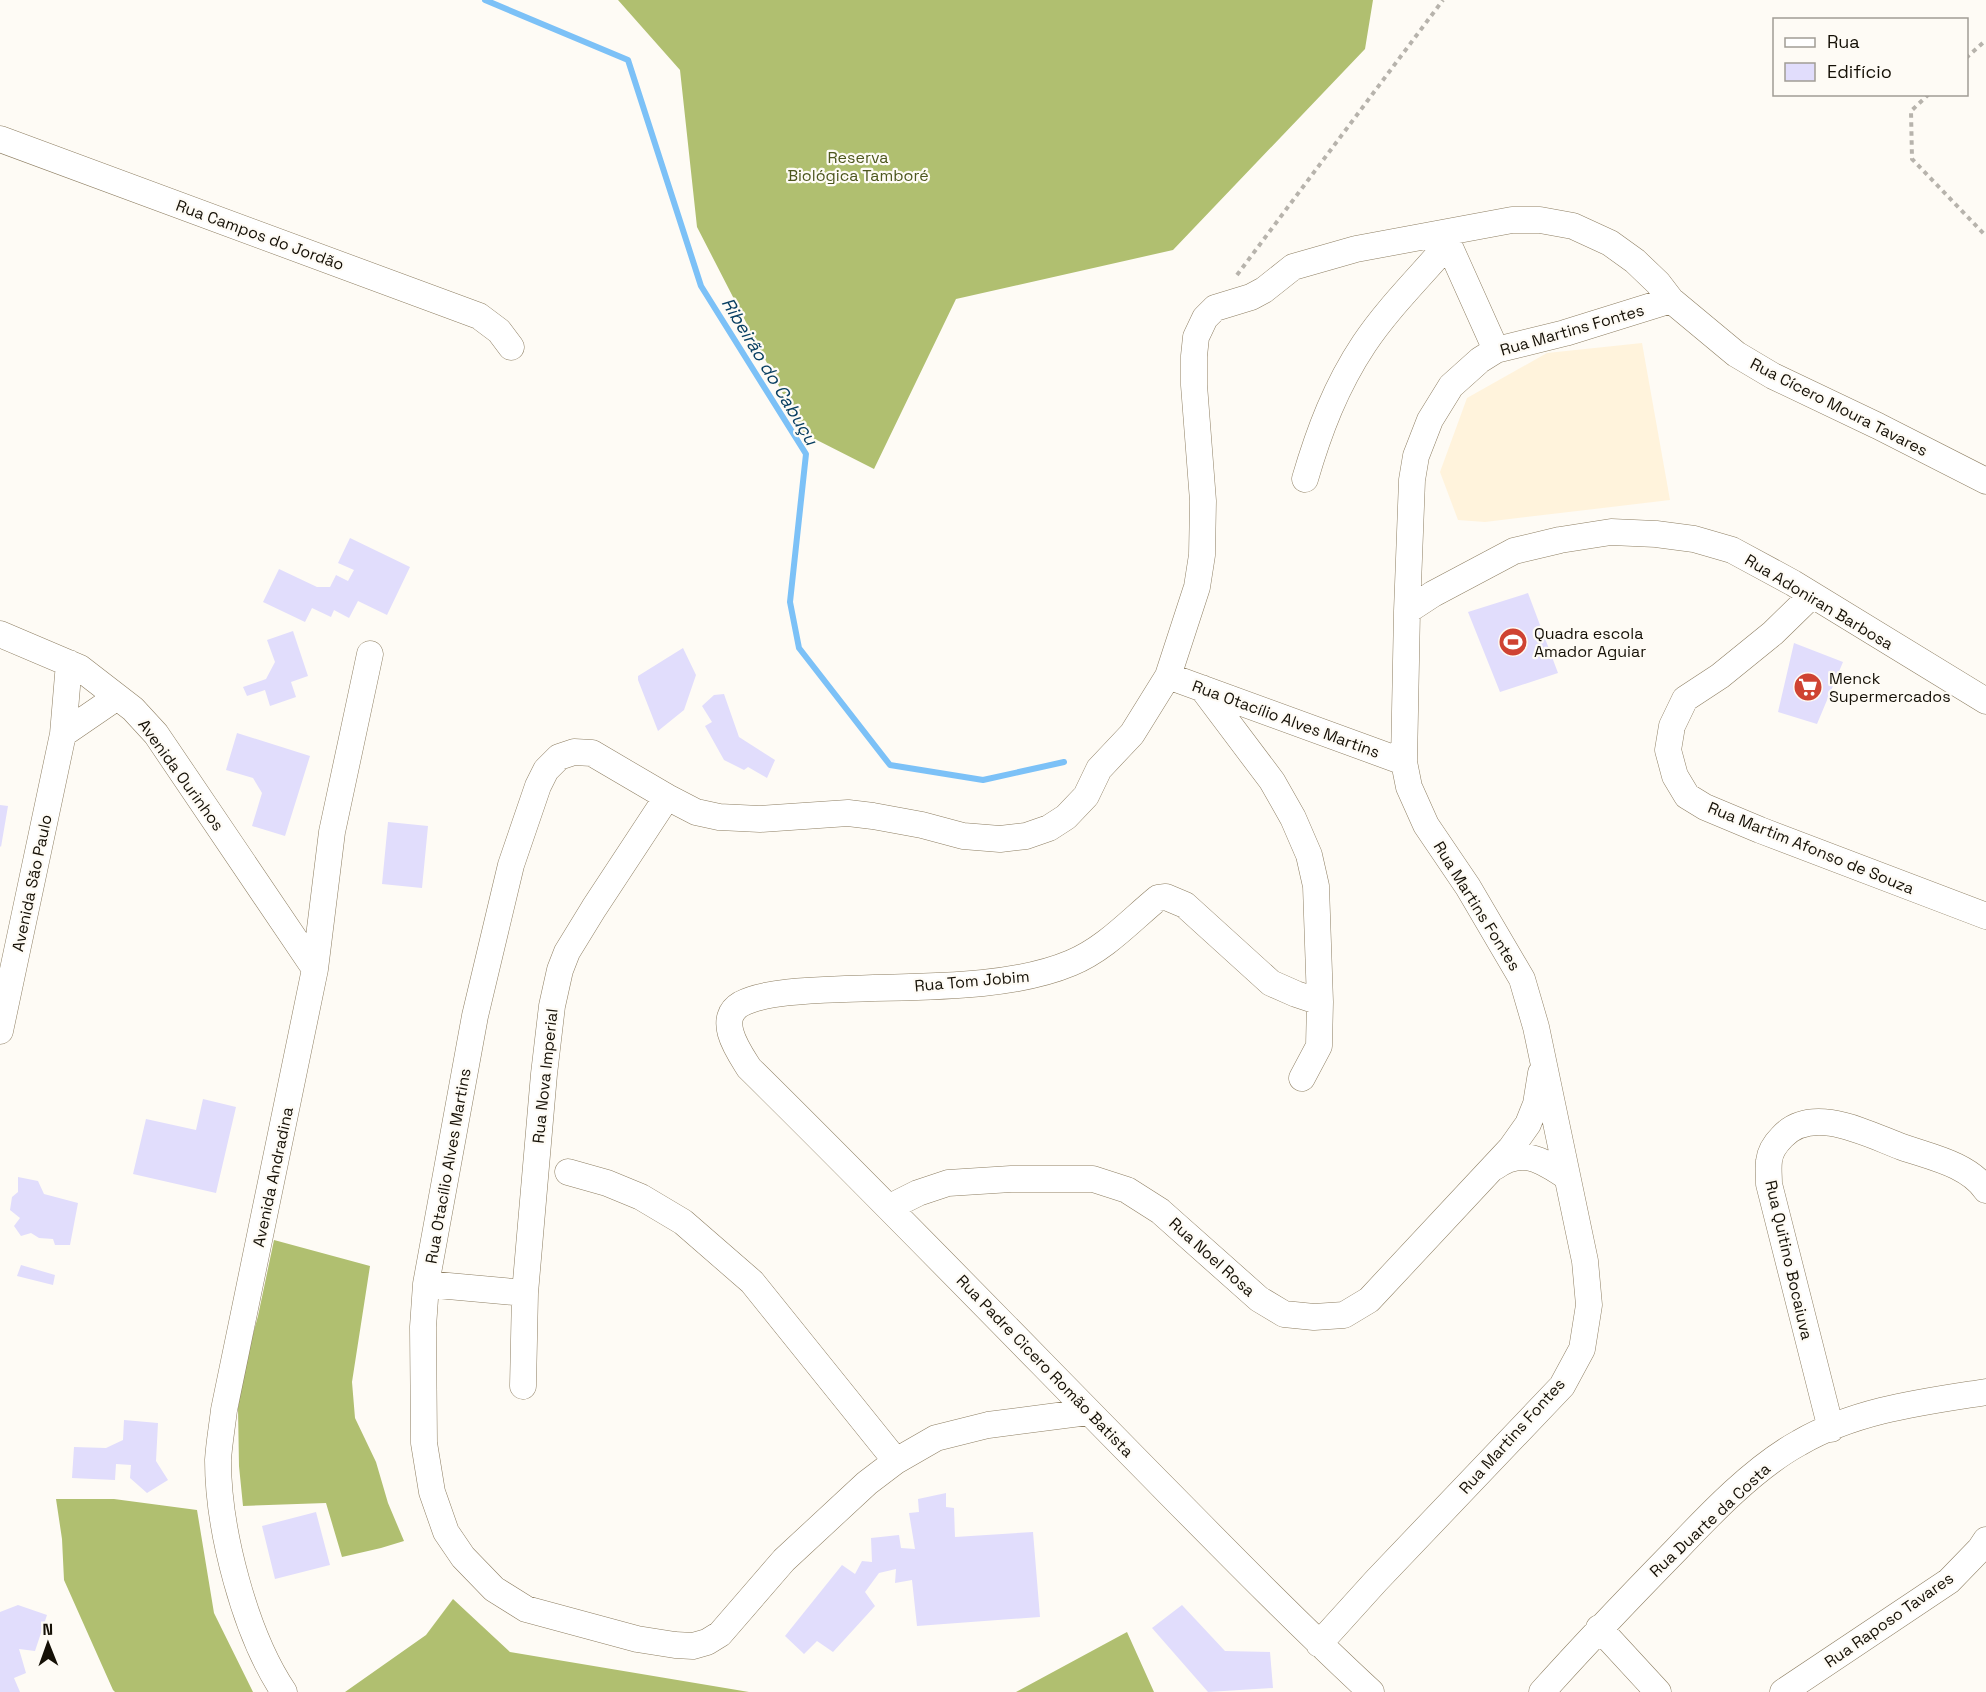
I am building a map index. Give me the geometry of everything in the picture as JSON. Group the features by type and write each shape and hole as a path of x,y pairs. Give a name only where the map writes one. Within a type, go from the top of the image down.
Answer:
{"street":[{"name":"Rua Campos do Jordão","path":"0,139 479,316 499,331 510,347"},
{"name":"Rua Otacílio Alves Martins","path":"1088,1412 988,1425 936,1438 896,1461 867,1483 784,1560 720,1634 707,1642 693,1646 637,1639 526,1608 494,1589 463,1557 446,1532 432,1492 424,1443 423,1327 426,1284 475,1016 511,866 538,786 546,770 559,757 574,752 592,753 696,812 719,817 760,819 848,813 912,823 963,836 1000,839 1026,836 1049,828 1066,817 1086,796 1099,769 1132,734 1168,676 1197,586 1202,555 1203,501 1194,356 1196,337 1205,318 1215,308 1251,297 1264,290 1293,267 1377,245 1446,239 1512,220 1540,220 1573,226 1610,243 1635,261 1658,283 1671,300"},
{"path":"1305,479 1322,425 1338,388 1365,343 1446,239 1496,351"},
{"name":"Rua Martins Fontes","path":"1319,1644 1562,1386 1582,1349 1589,1305 1584,1261 1567,1177 1543,1063 1522,979 1468,887 1426,825 1409,787 1404,762 1409,511 1416,456 1430,420 1451,386 1480,360 1496,351 1671,300"},
{"name":"Rua Cícero Moura Tavares","path":"1671,300 1736,354 1773,376 1986,481"},
{"name":"Rua Adoniran Barbosa","path":"1407,611 1433,594 1514,551 1560,540 1611,532 1694,539 1732,550 1812,595 1986,701"},
{"name":"Rua Martim Afonso de Souza","path":"1812,595 1773,633 1720,676 1685,699 1672,726 1668,750 1675,776 1687,796 1705,807 1986,916"},
{"name":"Avenida Ourinhos","path":"0,634 80,668 133,709 156,734 315,969"},
{"name":"Avenida Andradina","path":"284,1692 252,1630 236,1577 223,1518 218,1460 224,1410 315,969 332,832 370,654"},
{"name":"Avenida São Paulo","path":"0,1031 63,734 69,663"},
{"name":"Rua Otacílio Alves Martins","path":"1168,676 1404,762"},
{"path":"1202,688 1272,781 1293,818 1309,855 1316,886 1320,1002 1319,1046 1302,1078"},
{"path":"63,734 117,697"},
{"name":"Rua Nova Imperial","path":"523,1386 525,1293 544,1074 552,1006 560,970 567,952 594,908 667,797"},
{"name":"Rua Tom Jobim","path":"731,1032 732,1013 740,1005 763,997 813,990 979,983 1030,977 1072,963 1116,936 1158,898 1166,897 1185,905 1271,983 1320,1002"},
{"name":"Rua Padre Cicero Romão Batista","path":"731,1032 734,1044 749,1068 890,1207 1088,1412 1319,1644 1371,1692"},
{"name":"Rua Noel Rosa","path":"890,1207 918,1193 948,1183 1011,1179 1093,1179 1127,1190 1160,1211 1259,1299 1284,1314 1314,1317 1344,1315 1369,1300 1511,1148 1528,1124 1536,1104 1543,1063"},
{"name":"Rua Quitino Bocaiuva","path":"1831,1429 1769,1184 1769,1161 1774,1145 1790,1128 1818,1121 1852,1129 1957,1167 1978,1179 1986,1190"},
{"name":"Rua Noel Rosa","path":"1485,1175 1502,1162 1521,1155 1545,1162 1567,1177"},
{"path":"568,1172 607,1183 641,1197 682,1222 752,1282 896,1461"},
{"path":"426,1284 525,1293"},
{"name":"Rua Duarte da Costa","path":"1542,1692 1599,1628 1698,1527 1751,1478 1798,1443 1854,1419 1902,1405 1986,1392"},
{"name":"Rua Raposo Tavares","path":"1783,1692 1949,1581 1986,1540"},
{"path":"1599,1628 1658,1692"}],"path":[{"path":"1237,275 1443,0"},
{"path":"1968,56 1986,40"},
{"path":"1927,96 1911,111 1912,159 1986,236"}],"shaded area":[{"path":"1642,343 1670,500 1485,522 1458,520 1440,472 1467,398 1547,353"}],"green space":[{"name":"Reserva Biológica Tamboré","path":"618,0 1373,0 1365,49 1173,250 956,299 874,469 803,433 697,227 680,70"},
{"path":"274,1240 370,1266 352,1382 355,1418 376,1462 388,1503 404,1541 342,1557 326,1503 243,1506 239,1466 238,1408 245,1363 258,1316"},
{"path":"56,1499 114,1499 197,1510 214,1613 253,1692 115,1692 64,1580 62,1539"},
{"path":"453,1599 510,1652 749,1692 345,1692 426,1635"},
{"path":"1127,1632 1154,1692 1016,1692"}],"building":[{"path":"350,538 410,567 387,615 358,601 349,618 334,610 331,617 312,608 305,622 263,602 279,569 317,587 330,587 336,575 348,581 354,570 338,563"},
{"name":"Quadra escola Amador Aguiar","path":"1528,593 1558,673 1500,692 1468,612"},
{"path":"293,631 308,676 291,682 296,697 270,706 265,690 247,696 243,687 266,679 275,662 267,640"},
{"name":"Menck Supermercados","path":"1794,643 1843,662 1817,724 1778,712"},
{"path":"683,648 696,675 684,710 658,731 638,676"},
{"path":"724,694 739,737 775,760 767,778 748,767 744,770 724,760 705,726 712,722 702,706 714,695"},
{"path":"237,733 310,756 285,836 252,826 262,793 253,778 226,770"},
{"path":"0,805 8,806 1,847 0,846"},
{"path":"388,822 428,826 422,888 382,884"},
{"path":"203,1099 236,1107 216,1193 133,1174 146,1119 196,1130"},
{"path":"18,1177 38,1181 44,1194 78,1203 70,1245 55,1245 53,1239 39,1238 31,1233 21,1236 14,1226 20,1218 10,1210 12,1197 18,1192"},
{"path":"21,1265 55,1275 53,1285 17,1276"},
{"path":"124,1420 158,1423 156,1461 168,1480 147,1493 130,1478 131,1465 116,1464 115,1480 72,1478 74,1447 106,1448 123,1440"},
{"path":"946,1493 946,1507 954,1508 955,1537 1033,1532 1040,1617 917,1626 912,1580 895,1583 896,1569 879,1573 865,1592 875,1606 833,1652 817,1641 804,1654 785,1636 842,1565 855,1574 862,1561 872,1562 871,1538 899,1535 901,1548 915,1549 909,1513 919,1512 918,1499"},
{"path":"316,1512 330,1565 275,1579 262,1526"},
{"path":"18,1605 47,1615 35,1651 19,1649 26,1673 14,1678 20,1692 0,1692 0,1612"},
{"path":"1182,1605 1225,1651 1270,1652 1273,1688 1208,1692 1152,1628"}],"waterway":[{"name":"Ribeirão do Cabuçu","path":"485,0 628,60 701,286 806,454 790,602 799,648 890,765 983,780 1064,762"}],"place":[{"name":"Quadra escola Amador Aguiar","path":"1513,642"},
{"name":"Menck Supermercados","path":"1808,687"}]}
